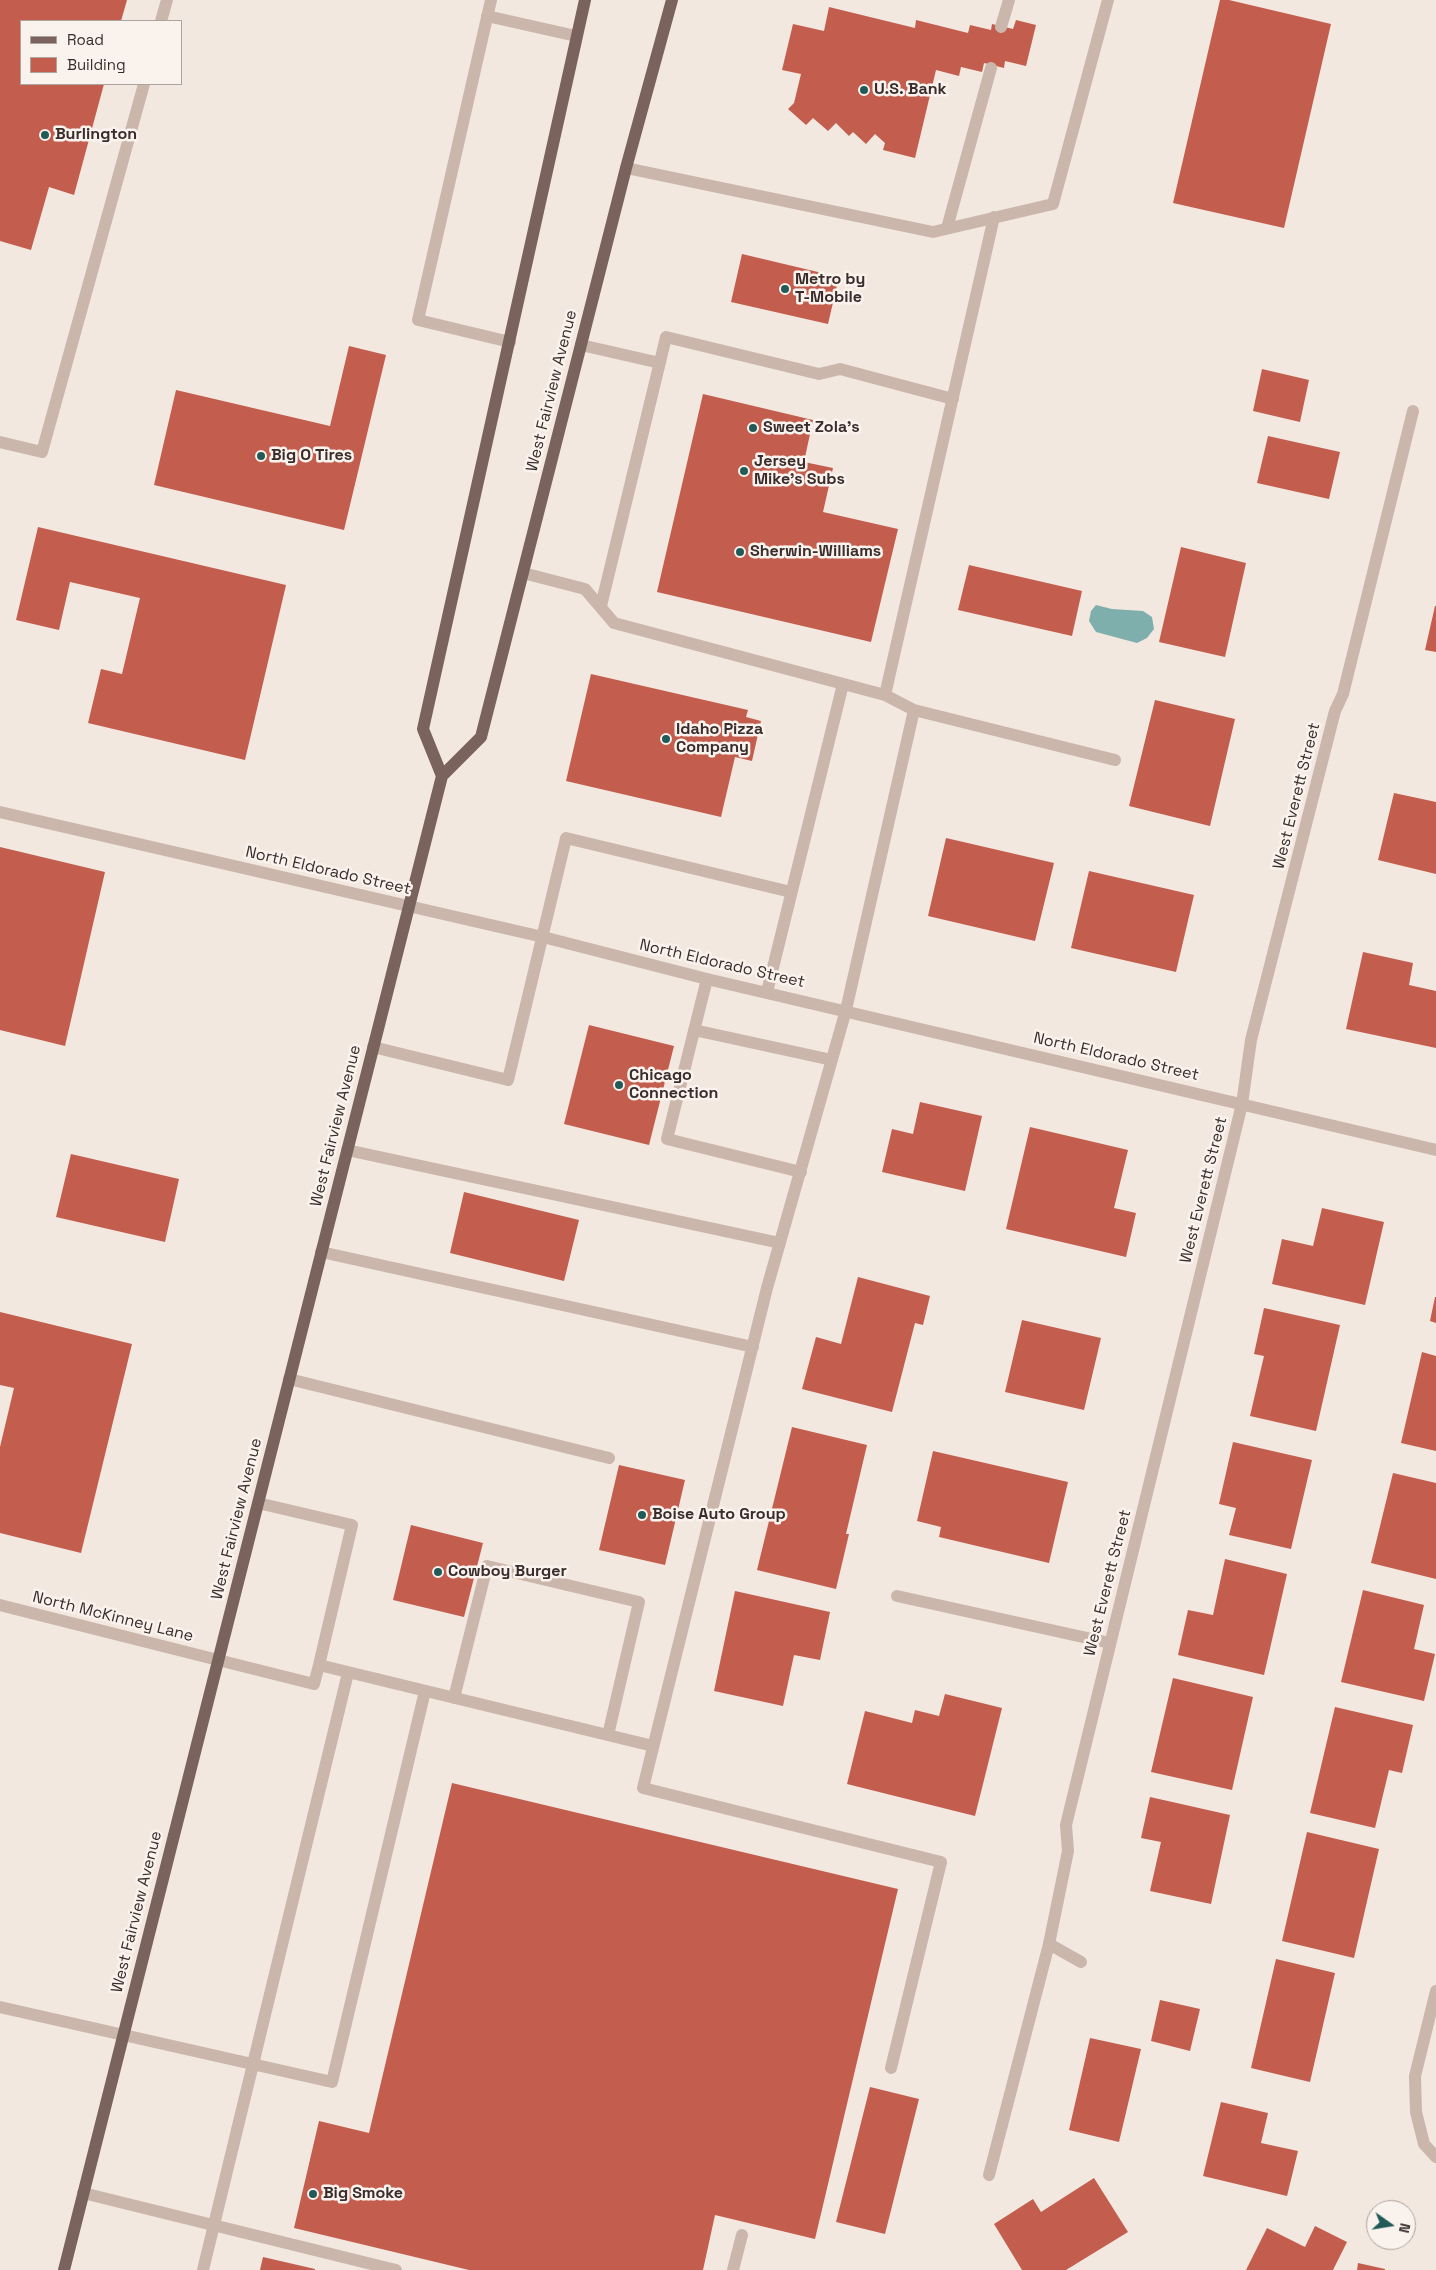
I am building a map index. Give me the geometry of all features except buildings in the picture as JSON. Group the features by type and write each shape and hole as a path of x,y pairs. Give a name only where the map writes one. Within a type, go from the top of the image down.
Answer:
{"main road":[{"path":"442,776 423,729 585,0"},
{"name":"West Fairview Avenue","path":"64,2270 442,776 481,737 626,168 672,0"}],"street":[{"path":"161,20 167,0"},
{"path":"491,0 418,320 510,342"},
{"path":"1001,27 1009,0"},
{"path":"626,168 933,232 1053,204 1108,0"},
{"path":"487,16 576,36"},
{"path":"947,228 991,68"},
{"path":"0,442 42,452 144,85"},
{"path":"885,695 994,217"},
{"path":"601,606 666,337 818,374 840,368 953,399"},
{"path":"581,345 660,363"},
{"name":"West Everett Street","path":"989,2175 1049,1944 1068,1851 1066,1825 1242,1104 1251,1040 1335,712 1343,694 1413,411"},
{"path":"524,573 585,589 614,623 885,695 914,710 1115,760"},
{"path":"767,992 843,684"},
{"path":"892,2068 941,1862 643,1788 752,1347 846,1010 914,710"},
{"name":"North Eldorado Street","path":"0,812 542,937 707,978 1436,1150"},
{"path":"373,1047 508,1080 566,838 791,892"},
{"path":"707,978 667,1139 801,1172"},
{"path":"694,1030 832,1060"},
{"path":"347,1150 780,1244"},
{"path":"321,1252 752,1347"},
{"path":"289,1379 609,1458"},
{"path":"258,1503 352,1525 319,1665 653,1746"},
{"path":"454,1698 487,1566 639,1602 608,1735"},
{"path":"897,1596 1110,1643"},
{"name":"North McKinney Lane","path":"0,1605 314,1684 319,1665"},
{"path":"203,2270 348,1673"},
{"path":"0,2007 332,2082 425,1691"},
{"path":"1049,1944 1081,1962"},
{"path":"1436,1991 1415,2076 1416,2112 1424,2144 1436,2157"},
{"path":"83,2193 396,2270"},
{"path":"733,2270 742,2235"}],"water":[{"path":"1096,605 1112,609 1143,611 1152,617 1154,629 1147,638 1137,643 1096,632 1089,621 1091,611"}],"place":[{"name":"U.S. Bank","path":"864,90"},
{"name":"Burlington","path":"45,135"},
{"name":"Metro by T-Mobile","path":"785,289"},
{"name":"Sweet Zola's","path":"753,428"},
{"name":"Big O Tires","path":"261,456"},
{"name":"Jersey Mike's Subs","path":"744,471"},
{"name":"Sherwin-Williams","path":"740,552"},
{"name":"Idaho Pizza Company","path":"666,739"},
{"name":"Chicago Connection","path":"619,1085"},
{"name":"Boise Auto Group","path":"642,1515"},
{"name":"Cowboy Burger","path":"438,1572"},
{"name":"Big Smoke","path":"313,2194"}]}
